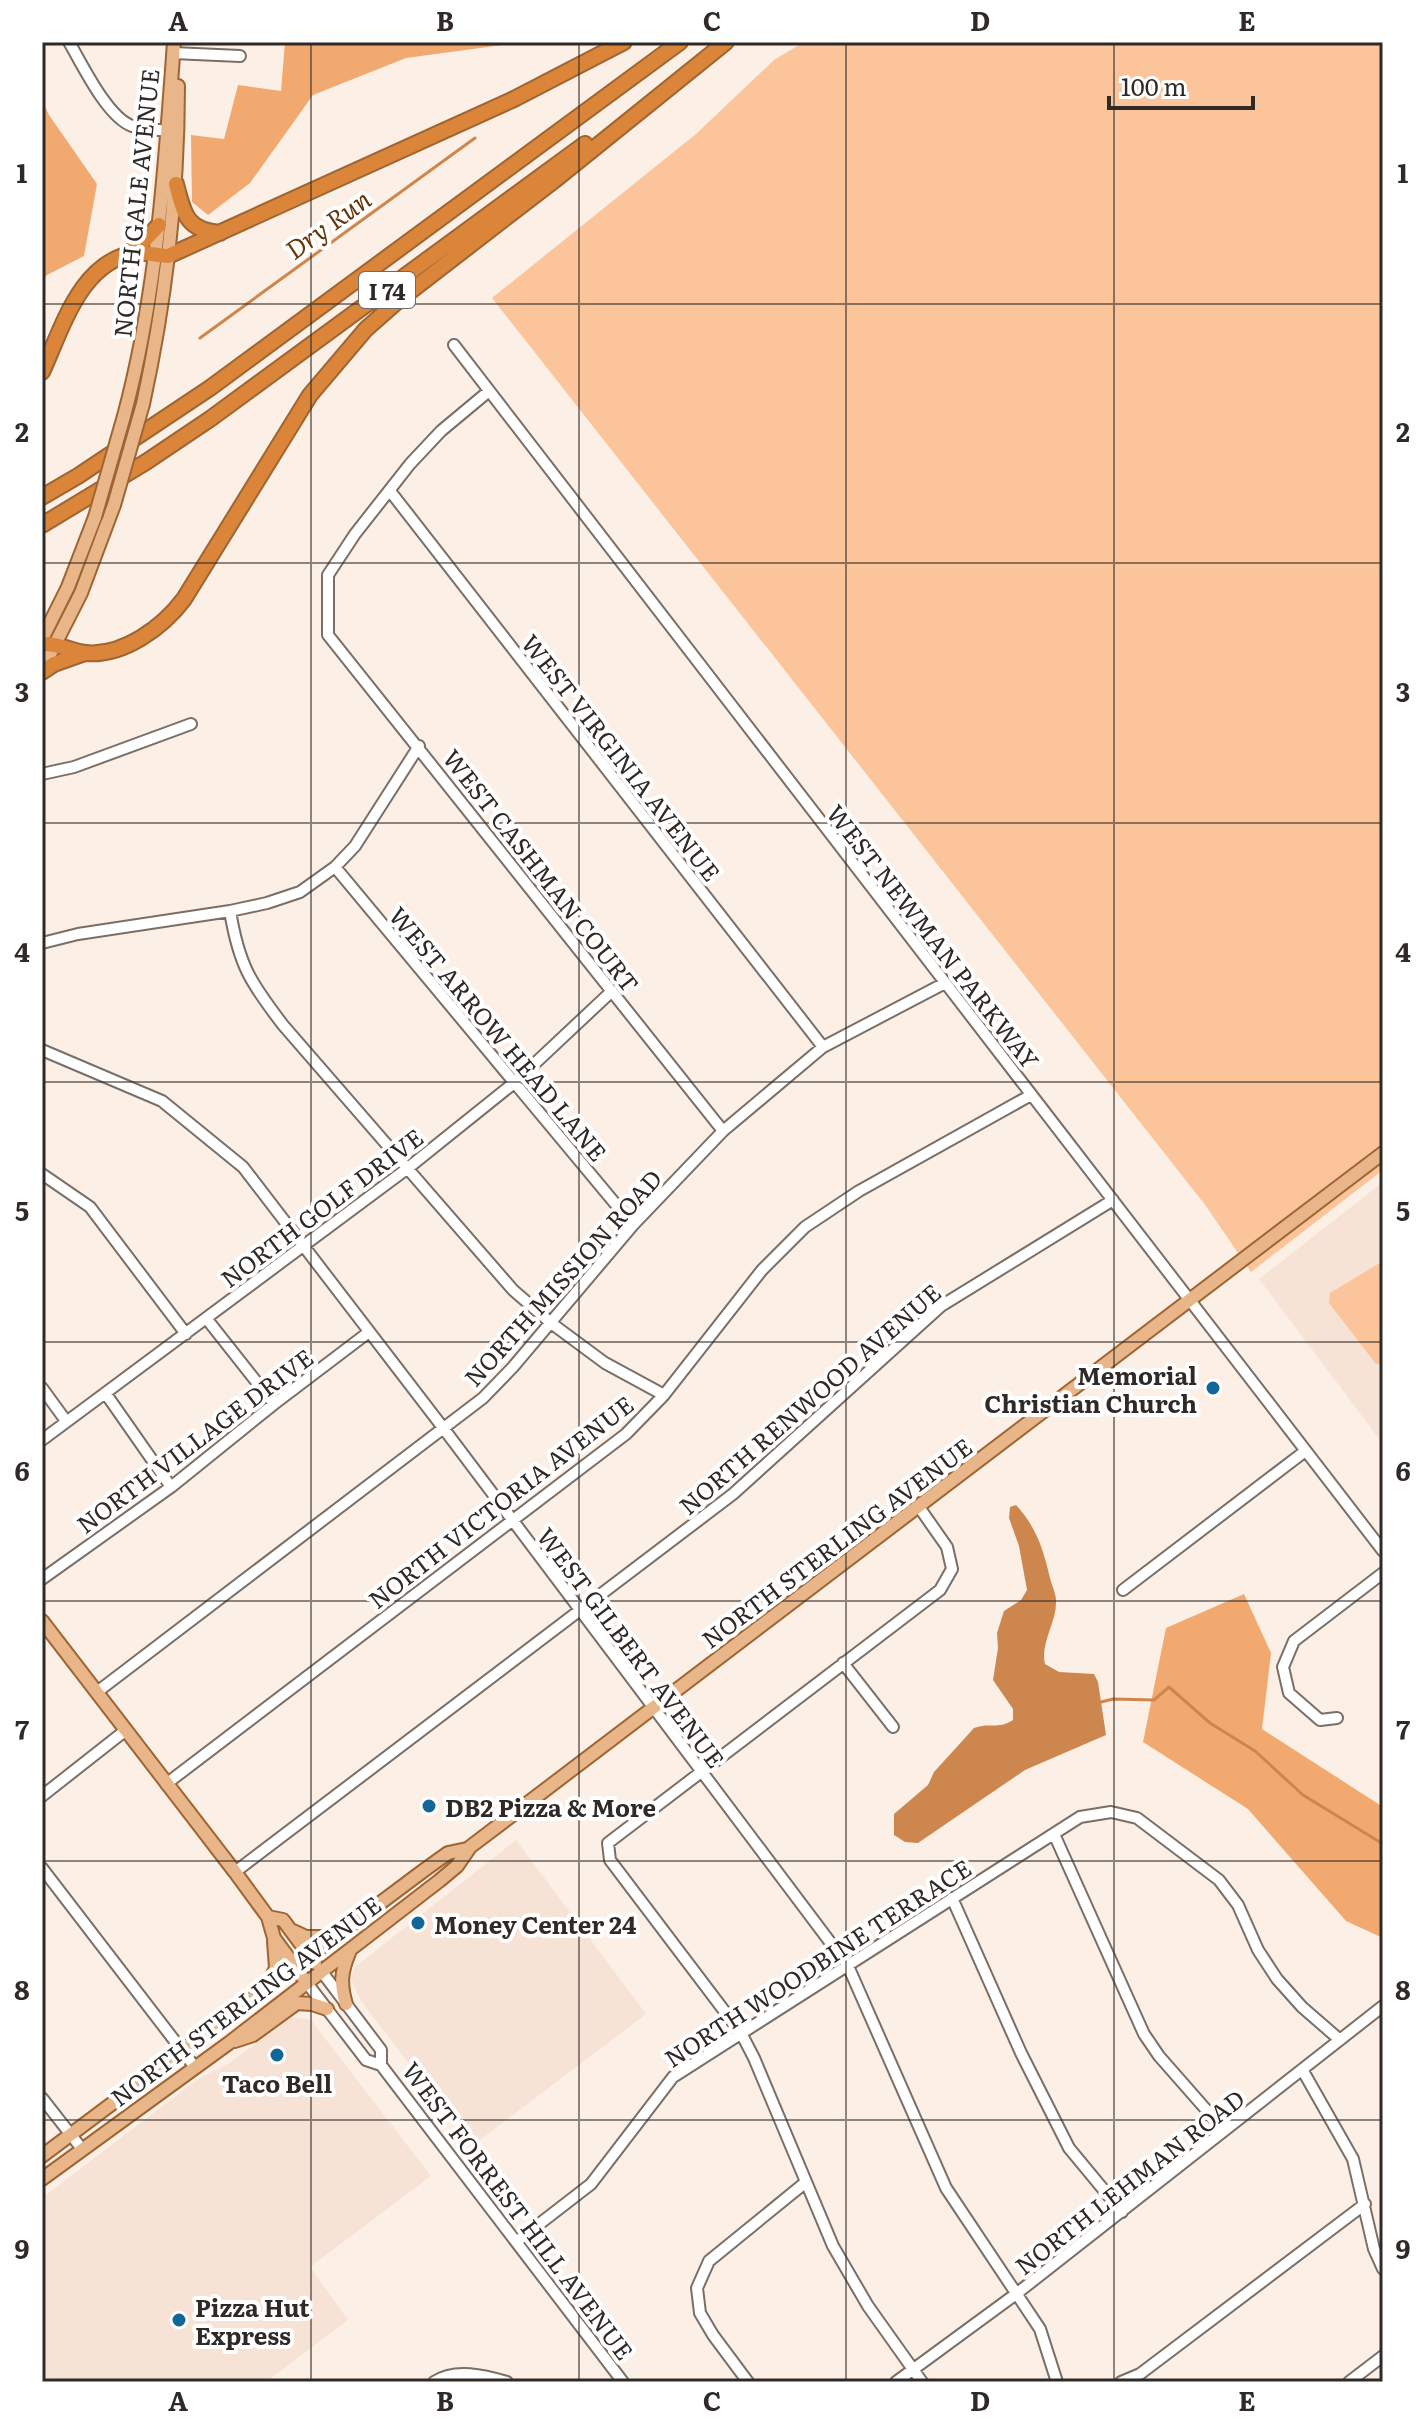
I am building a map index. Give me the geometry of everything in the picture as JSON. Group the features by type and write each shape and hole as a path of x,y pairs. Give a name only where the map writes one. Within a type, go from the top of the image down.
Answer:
{"highway":[{"path":"118,258 140,253 162,256 221,233 514,99 624,42"},
{"name":"I 74","path":"42,497 185,406 680,42"},
{"path":"42,671 87,653 116,649 132,642 175,610 310,395 370,325 725,42"},
{"name":"I 74","path":"42,525 210,419 725,42"},
{"path":"176,184 185,215 193,225 205,232 221,233"},
{"path":"42,372 81,291 98,271 138,247 159,225"},
{"path":"47,642 87,653"}],"main road":[{"name":"NORTH GALE AVENUE","path":"42,671 47,642 95,517 142,346 162,256 176,184 173,131 176,47"},
{"name":"NORTH GALE AVENUE","path":"47,642 88,576 114,505 143,404 162,256 159,225 173,131"},
{"name":"NORTH STERLING AVENUE","path":"42,2179 322,1972 457,1866 467,1849 1383,1153"},
{"name":"WEST FORREST HILL AVENUE","path":"42,1621 268,1917 274,1938 307,1983"},
{"name":"NORTH STERLING AVENUE","path":"42,2156 448,1853 467,1849"},
{"name":"WEST FORREST HILL AVENUE","path":"268,1917 283,1920 322,1972"},
{"path":"290,1930 306,1937 337,1937"},
{"path":"264,1992 276,1968 274,1938"},
{"path":"346,2004 341,1975 350,1950"},
{"path":"229,2043 253,2035 297,2003 327,2009"}],"street":[{"path":"69,42 118,117 131,126 173,131"},
{"path":"176,47 240,56"},
{"name":"WEST NEWMAN PARKWAY","path":"454,345 1383,1551"},
{"path":"390,491 441,431 489,391"},
{"name":"WEST CASHMAN COURT","path":"390,491 355,534 328,575 328,635 723,1131"},
{"name":"WEST VIRGINIA AVENUE","path":"390,491 823,1047"},
{"path":"42,774 74,767 191,724"},
{"path":"42,943 78,934 230,911 300,892 335,867 355,846 419,746"},
{"name":"WEST ARROW HEAD LANE","path":"335,867 633,1225"},
{"path":"230,911 236,948 252,986 504,1280 551,1323 605,1363 664,1395"},
{"name":"NORTH MISSION ROAD","path":"97,1692 483,1398 633,1225 723,1131 823,1047 945,983"},
{"name":"NORTH GOLF DRIVE","path":"42,1440 408,1168 514,1083 612,991"},
{"name":"WEST GILBERT AVENUE","path":"42,1050 162,1101 243,1167 444,1429 848,1966 946,2188 1040,2329 1057,2382"},
{"name":"NORTH VICTORIA AVENUE","path":"166,1784 626,1434 664,1395 762,1270 805,1227 859,1191 1031,1095"},
{"path":"42,1174 90,1207 186,1334"},
{"name":"NORTH RENWOOD AVENUE","path":"235,1872 733,1494 941,1306 1113,1200"},
{"path":"206,1318 274,1404"},
{"name":"NORTH VILLAGE DRIVE","path":"42,1579 171,1487 369,1332"},
{"path":"42,1388 66,1421"},
{"path":"106,1394 171,1487"},
{"path":"1123,1590 1304,1452"},
{"path":"919,1507 947,1547 952,1569 940,1590 608,1843 610,1860 741,2033 833,2246 868,2306 922,2382"},
{"path":"1337,1718 1320,1720 1289,1693 1283,1667 1294,1641 1383,1573"},
{"path":"843,1663 893,1727"},
{"path":"42,1796 126,1730"},
{"name":"NORTH WOODBINE TERRACE","path":"516,2242 591,2184 673,2077 1080,1817 1111,1812 1137,1818 1219,1880 1238,1905 1258,1950 1277,1979 1302,2007 1340,2040"},
{"path":"1054,1834 1144,2034 1159,2056 1224,2130"},
{"path":"42,1868 194,2066"},
{"path":"952,1898 1021,2053 1069,2148 1122,2212"},
{"name":"WEST FORREST HILL AVENUE","path":"322,1972 381,2050 381,2065"},
{"name":"WEST FORREST HILL AVENUE","path":"307,1983 366,2060 381,2065 623,2382"},
{"name":"NORTH LEHMAN ROAD","path":"896,2382 1016,2294 1383,2006"},
{"path":"1303,2071 1353,2159 1374,2249 1383,2269"},
{"path":"42,2098 82,2149"},
{"path":"748,2382 700,2313 697,2288 709,2261 806,2182"},
{"path":"1121,2382 1140,2374 1365,2204"},
{"path":"1349,2382 1383,2356"},
{"path":"434,2382 459,2374 488,2376 507,2382"}],"shaded area":[{"path":"285,42 524,42 406,58 313,95 250,183 208,215 192,202 191,135 224,139 238,85 281,91"},
{"path":"804,42 1383,42 1383,1170 1251,1272 1206,1206 492,298 696,134 774,60"},
{"path":"42,100 97,184 84,256 47,275 42,282"},
{"path":"1383,1182 1383,1444 1259,1279"},
{"path":"1383,1261 1383,1363 1376,1364 1329,1303 1330,1293"},
{"path":"1016,1505 1038,1539 1056,1597 1045,1649 1045,1664 1059,1672 1094,1674 1106,1735 1025,1770 918,1843 905,1842 894,1835 894,1814 928,1785 934,1772 974,1728 1002,1725 1013,1720 1013,1709 993,1680 997,1633 1004,1611 1021,1600 1027,1590 1019,1546 1009,1518 1010,1507"},
{"path":"1244,1594 1271,1653 1262,1729 1383,1807 1383,1938 1346,1921 1248,1809 1143,1742 1166,1628"},
{"path":"516,1840 646,2014 472,2146 361,2001 351,1979 355,1967"},
{"path":"291,2017 311,2020 431,2176 310,2267 348,2320 266,2382 44,2382 42,2198 198,2079 231,2062"}],"waterway":[{"name":"Dry Run","path":"200,338 475,138"},
{"path":"1101,1702 1113,1699 1154,1700 1169,1687 1210,1723 1255,1751 1303,1795 1383,1844"}],"place":[{"name":"Memorial Christian Church","path":"1213,1388"},
{"name":"DB2 Pizza & More","path":"429,1806"},
{"name":"Money Center 24","path":"418,1923"},
{"name":"Taco Bell","path":"277,2055"},
{"name":"Pizza Hut Express","path":"179,2320"}]}
